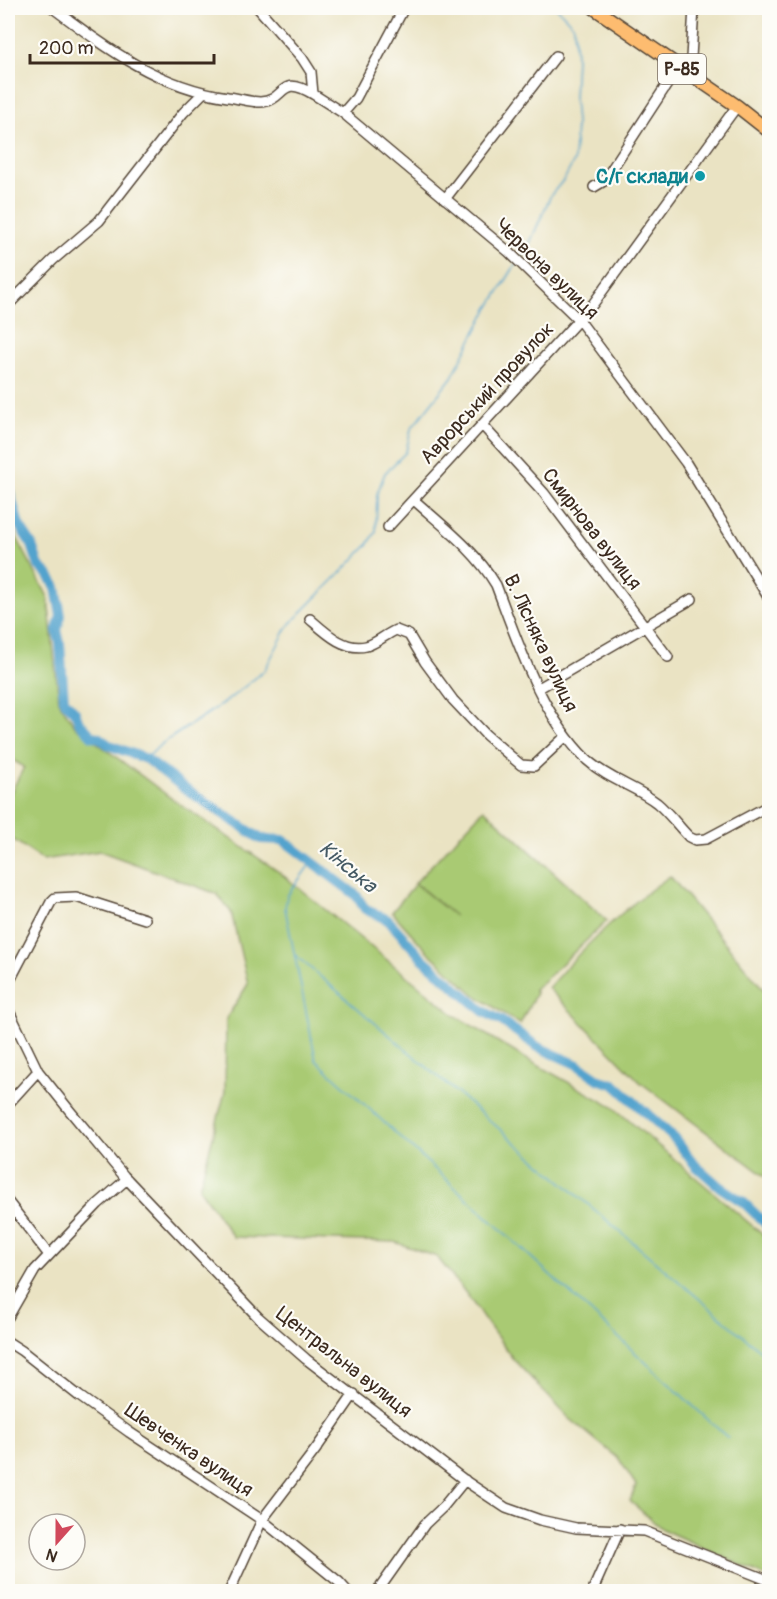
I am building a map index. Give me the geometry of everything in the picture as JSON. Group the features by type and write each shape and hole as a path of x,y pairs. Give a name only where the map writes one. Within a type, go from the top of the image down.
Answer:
{"main road":[{"name":"Р-85","path":"594,8 737,106 770,132"}],"street":[{"path":"8,304 53,260 99,221 183,113 203,93 163,80 129,62 53,8"},
{"path":"258,8 302,58 311,72 313,94"},
{"path":"343,113 356,98 402,8"},
{"path":"690,74 694,8"},
{"path":"445,199 556,56"},
{"path":"594,187 604,181 679,66"},
{"name":"Червона вулиця","path":"203,93 260,102 272,98 288,86 300,86 343,113 509,252 579,320 686,463 770,600"},
{"name":"Аврорський провулок","path":"388,527 483,426 600,295 737,106"},
{"name":"Смирнова вулиця","path":"483,426 544,493 668,657"},
{"name":"В. Лісняка вулиця","path":"414,500 471,552 489,573 539,688 566,736 600,771 657,803 689,837 695,840 706,839 770,805"},
{"path":"539,688 692,599"},
{"path":"310,619 336,640 348,644 367,646 396,630 409,635 425,662 453,700 486,735 521,765 534,766 566,736"},
{"path":"8,984 55,898 76,897 145,919"},
{"name":"Центральна вулиця","path":"8,1010 38,1071 127,1179 258,1317 306,1359 465,1480 506,1508 540,1520 576,1528 644,1531 770,1581"},
{"path":"8,1104 38,1071"},
{"path":"8,1317 35,1270 98,1204 127,1179"},
{"path":"8,1202 49,1255"},
{"name":"Шевченка вулиця","path":"8,1342 129,1432 262,1520 295,1545 348,1592"},
{"path":"229,1592 262,1520 354,1394"},
{"path":"377,1592 425,1524 443,1508 465,1480"},
{"path":"592,1592 620,1529"}],"green space":[{"path":"8,521 48,597 59,702 76,727 175,801 279,872 456,1016 521,1056 613,1107 769,1240 769,1578 662,1529 630,1501 636,1485 619,1459 569,1418 513,1359 437,1257 395,1242 233,1237 199,1188 225,1092 226,1019 248,984 231,912 217,894 100,851 43,860 8,836 8,798 24,767 8,757"},
{"path":"484,809 607,921 534,990 536,993 520,1024 475,995 427,951 392,912 415,884 455,916 415,883"},
{"path":"670,876 769,996 769,1178 640,1082 548,988 606,928"}],"waterway":[{"path":"520,258 528,247 551,195 565,178 574,161 576,123 574,26 557,8"},
{"path":"146,759 160,745 228,700 264,671 288,626 367,546 376,532 377,494 385,473 406,452 411,429 452,377 484,316 516,264"},
{"name":"Кінська","path":"8,486 19,525 32,545 39,566 48,574 56,587 61,616 57,630 64,700 92,736 146,759 187,790 261,839 283,840 356,895 365,909 388,920 423,959 483,1011 538,1047 578,1065 600,1080 614,1084 674,1138 696,1166 720,1187 743,1202 770,1228"},
{"path":"311,863 287,896 285,908 316,1060 728,1438"},
{"path":"295,955 770,1359"}],"place":[{"name":"С/г склади","path":"700,176"}]}
